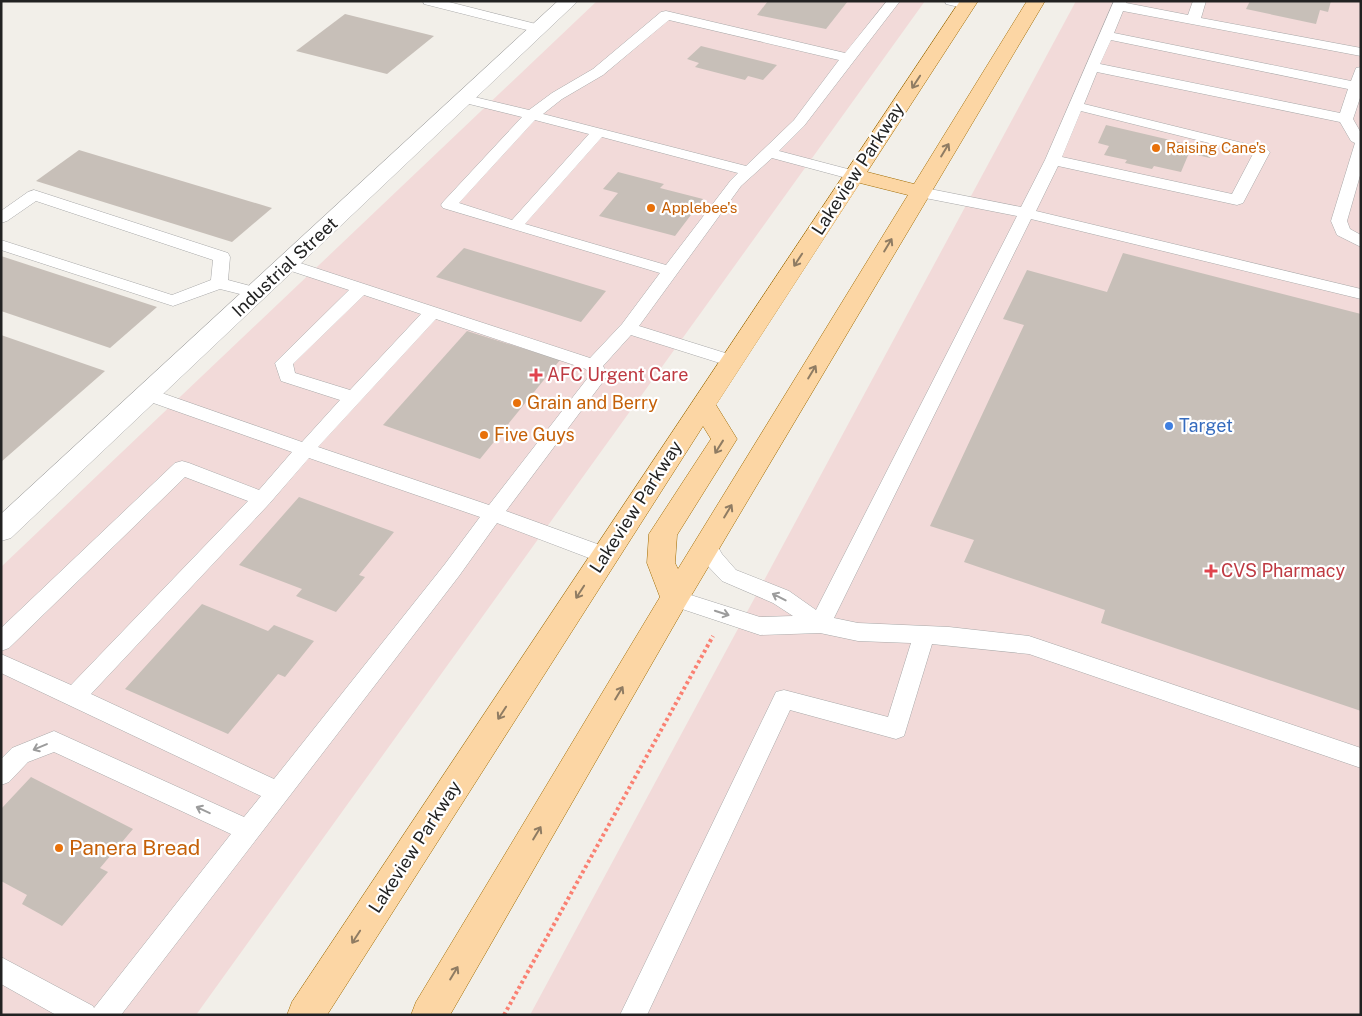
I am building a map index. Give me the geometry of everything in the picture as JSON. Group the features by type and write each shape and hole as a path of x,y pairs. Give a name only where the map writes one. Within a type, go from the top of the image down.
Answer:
{"main road":[{"path":"429,1015 675,598 1036,1"},
{"name":"Lakeview Parkway","path":"305,1015 854,175 962,2"},
{"path":"854,175 920,192"},
{"path":"675,598 661,563 663,534 724,440 703,405"}],"street":[{"name":"Industrial Street","path":"1,531 149,395 569,1"}],"lane":[{"path":"429,1 462,5 540,29"},
{"path":"593,365 628,328 748,171 799,123 894,1"},
{"path":"1193,20 1200,1"},
{"path":"820,624 1052,160 1120,3 1193,20 1361,52"},
{"path":"670,271 449,205 531,116 557,96 598,72 666,15 848,58"},
{"path":"1106,35 1356,86"},
{"path":"1092,67 1346,120"},
{"path":"1361,71 1346,120 1356,138 1361,140"},
{"path":"466,99 748,171"},
{"path":"1052,160 1237,200 1262,152 1076,106"},
{"path":"515,226 599,132"},
{"path":"1361,145 1339,221 1344,232 1361,242"},
{"path":"769,153 854,175"},
{"path":"920,192 1026,213 1361,294"},
{"path":"1,218 34,195 222,257 219,283"},
{"path":"1,245 173,301 219,283 256,293"},
{"path":"104,1015 452,570 599,374 593,365 288,264"},
{"path":"353,398 287,377 284,363 361,288"},
{"path":"74,697 262,499 433,312"},
{"path":"628,328 732,361"},
{"path":"149,395 493,514 604,555"},
{"path":"1,642 182,468 262,499"},
{"path":"707,545 714,562 729,578 780,596 820,624"},
{"path":"675,598 760,626 820,624 858,632 924,635 1029,645 1361,758"},
{"path":"633,1015 784,698 896,730 924,635"},
{"path":"1,662 277,792"},
{"path":"1,775 20,755 54,741 248,830"},
{"path":"1,970 83,1015"}],"path":[{"path":"504,1015 715,632"}],"shaded area":[{"path":"597,1 925,1 196,1015 1,1015 1,567"},
{"path":"1076,1 1361,1 1361,1015 530,1015"}],"building":[{"path":"768,1 848,1 826,29 757,15"},
{"path":"1250,1 1331,1 1328,12 1320,10 1316,24 1246,9"},
{"path":"345,14 434,36 387,74 296,51"},
{"path":"701,46 777,65 763,80 748,76 745,80 695,67 699,63 687,59"},
{"name":"Raising Cane's","path":"1106,125 1213,150 1210,158 1189,153 1181,172 1154,166 1152,169 1125,163 1127,160 1104,155 1109,146 1098,143"},
{"path":"79,150 272,208 232,242 36,181"},
{"name":"Applebee's","path":"618,172 664,184 660,188 703,199 675,236 599,216 618,193 603,189"},
{"path":"464,248 606,291 581,322 436,277"},
{"name":"Target","path":"1123,253 1361,314 1361,711 1101,623 1105,610 964,562 974,540 930,526 1024,325 1003,319 1027,270 1107,292"},
{"path":"1,256 157,307 110,348 1,311"},
{"path":"467,331 560,360 480,459 383,425"},
{"path":"1,335 105,371 1,462"},
{"path":"299,497 394,532 359,575 365,577 336,612 296,596 302,589 239,565"},
{"path":"202,604 268,631 274,625 314,641 285,677 278,674 228,734 125,689"},
{"name":"Panera Bread","path":"31,777 133,829 100,868 108,872 62,926 22,904 27,895 1,881 1,809"}],"place":[{"name":"Raising Cane's","path":"1156,148"},
{"name":"Applebee's","path":"651,208"},
{"name":"AFC Urgent Care","path":"536,375"},
{"name":"Grain and Berry","path":"517,403"},
{"name":"Target","path":"1169,426"},
{"name":"Five Guys","path":"484,435"},
{"name":"CVS Pharmacy","path":"1211,571"},
{"name":"Panera Bread","path":"59,848"}]}
